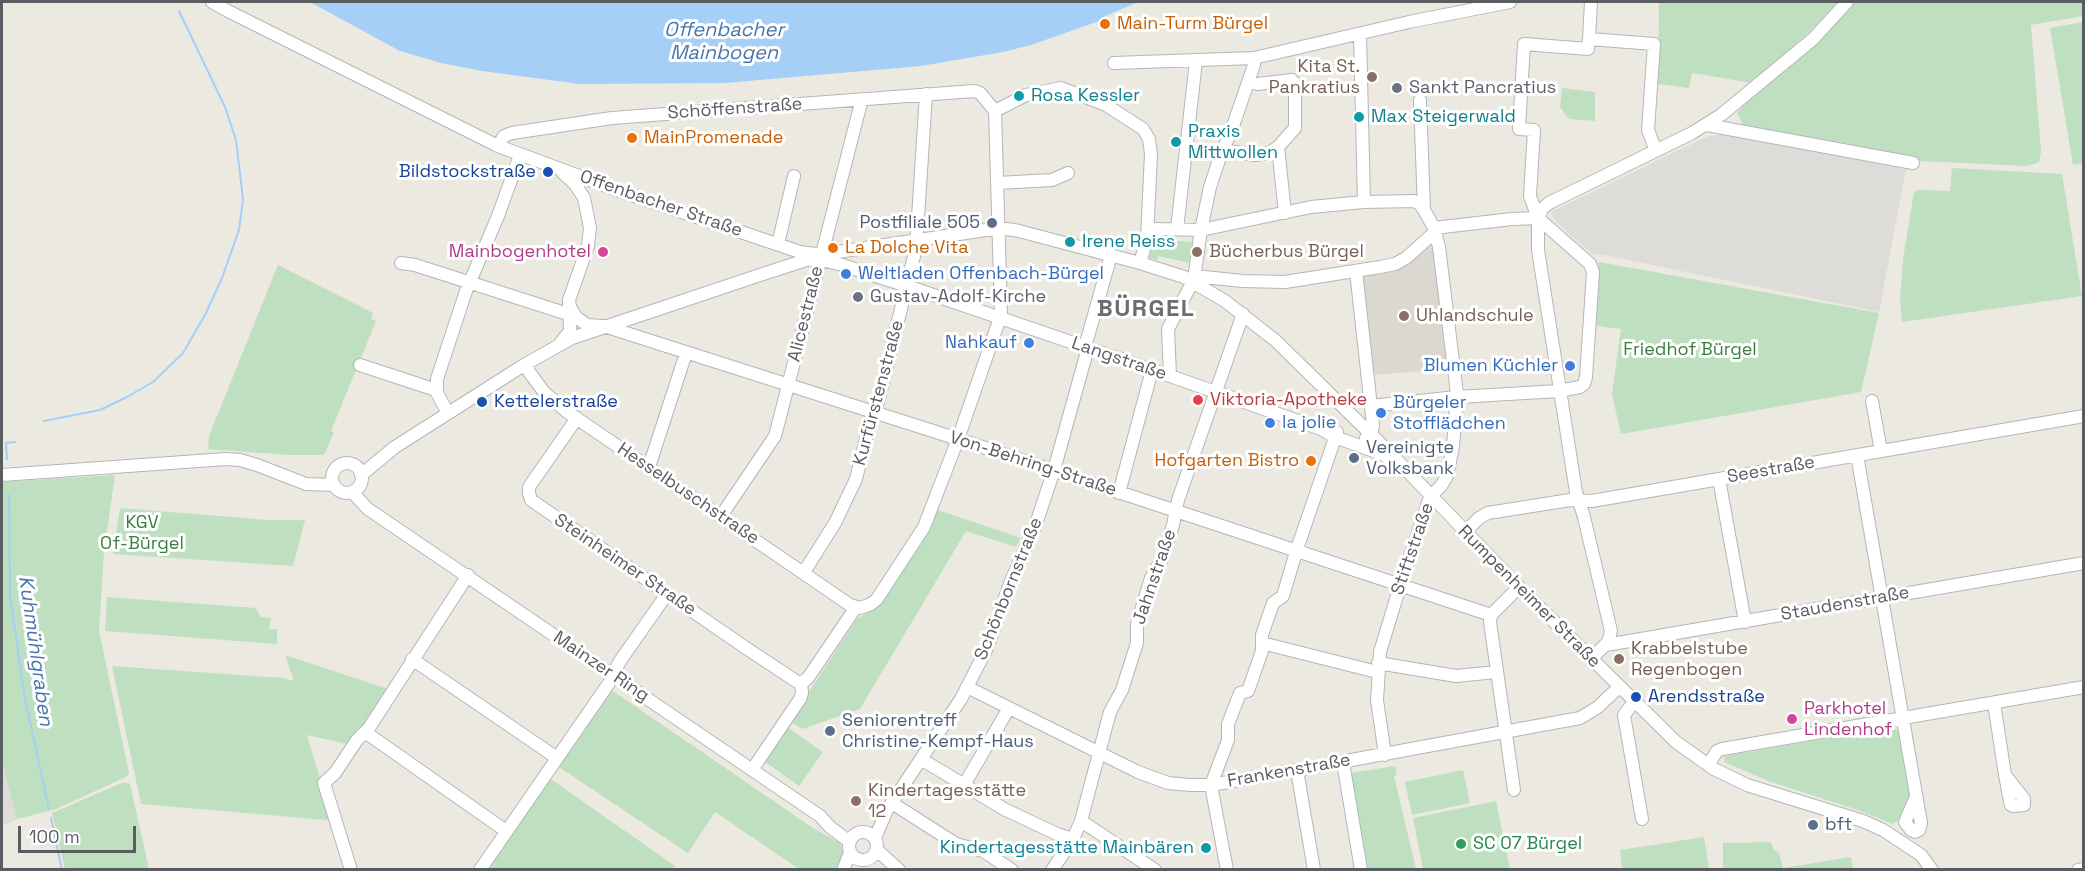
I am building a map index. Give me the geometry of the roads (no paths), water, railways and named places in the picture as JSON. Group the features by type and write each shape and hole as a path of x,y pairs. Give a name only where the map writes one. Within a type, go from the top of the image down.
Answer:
{"street":[{"name":"Offenbacher Straße","path":"213,2 498,146 614,189 800,252 820,256 999,229 1019,231 1194,279"},
{"path":"1114,63 1254,58 1510,2"},
{"path":"1591,2 1588,49 1524,44 1519,129 1534,130 1530,196 1538,218 1538,250 1578,500 1610,628 1610,637 1606,645 1591,659"},
{"path":"1538,218 1542,209 1549,203 1707,125 1753,90 1813,39 1847,2"},
{"path":"1360,34 1364,202"},
{"path":"1588,39 1654,44 1648,130 1656,150"},
{"path":"1170,376 1168,329 1194,279 1207,196 1254,65 1254,58"},
{"path":"1177,229 1196,61"},
{"path":"1222,150 1269,153 1278,147 1295,128 1295,84 1292,80 1257,84 1248,82"},
{"path":"752,770 800,699 801,683 808,678 860,607 877,599 920,536 958,439 1002,311 995,111 1026,95 1061,88 1106,105 1143,129 1149,139 1151,154 1147,239"},
{"name":"Schöffenstraße","path":"498,146 502,138 512,133 591,121 926,94 978,91 995,111"},
{"name":"Kurfürstenstraße","path":"804,572 835,522 854,485 874,412 879,402 917,240 926,94"},
{"name":"Alicestraße","path":"721,516 772,444 862,99"},
{"name":"Stiftstraße","path":"1385,755 1377,707 1378,667 1384,633 1430,497 1443,483 1449,471 1457,397 1439,247 1435,230 1424,210 1420,100"},
{"path":"1707,125 1913,163"},
{"path":"1278,147 1285,213"},
{"path":"448,412 436,390 439,372 469,282 498,216 520,155"},
{"path":"555,347 569,334 572,316 569,300 588,246 590,228 588,212 580,189 559,169"},
{"path":"997,183 1052,180 1068,173"},
{"path":"766,273 786,262 786,253 779,245 794,176"},
{"path":"588,212 589,201 593,193 614,189"},
{"path":"1140,263 1150,232 1155,229 1201,230 1311,207 1364,202 1413,201 1419,203 1424,210"},
{"path":"1194,279 1285,282 1380,267 1400,262 1413,253 1435,230 1522,218 1538,218 1590,264 1593,272 1585,382 1580,387 1560,391 1457,397 1371,406"},
{"path":"845,251 840,257 842,263 847,267"},
{"name":"Schönbornstraße","path":"843,870 862,848 921,759 967,687 990,640 1011,581 1035,529 1054,470 1110,255"},
{"path":"2,475 226,459 257,465 292,481 333,480 344,493 394,447 524,365 579,334 820,256"},
{"name":"Langstraße","path":"820,256 1321,429 1382,454 1409,475"},
{"name":"Von-Behring-Straße","path":"401,263 415,265 572,316 587,325 604,326 1054,470 1491,615"},
{"path":"1227,870 1211,785 1228,740 1228,724 1240,693 1248,691 1262,651 1262,635 1273,603 1283,596 1336,435 1361,439 1371,434 1373,428 1356,271"},
{"name":"Rumpenheimer Straße","path":"1194,279 1276,341 1676,742 1708,765 1761,790 1868,823 1921,855 1932,870"},
{"name":"Jahnstraße","path":"1052,870 1073,839 1081,821 1112,708 1122,690 1136,649 1137,624 1151,578 1162,559 1215,392 1243,314"},
{"path":"649,467 686,352"},
{"path":"360,365 436,390"},
{"name":"Hesselbuschstraße","path":"524,365 544,392 577,418 804,572 860,607"},
{"path":"1119,493 1152,370"},
{"path":"1872,401 1881,451"},
{"name":"Seestraße","path":"1465,532 1485,514 1578,500 1593,501 2084,416"},
{"name":"Steinheimer Straße","path":"577,418 529,487 530,498 533,502 801,683"},
{"path":"1857,455 1916,797"},
{"path":"333,480 342,464 357,480"},
{"path":"1719,479 1745,622"},
{"name":"Mainzer Ring","path":"357,480 368,509 820,816 830,827 899,870"},
{"name":"Staudenstraße","path":"1606,645 2084,563"},
{"path":"351,870 324,783 335,773 365,732 468,575"},
{"path":"1514,790 1490,627 1491,615 1519,587"},
{"path":"480,870 667,594"},
{"path":"1262,643 1378,667 1453,676 1496,672"},
{"path":"412,659 557,758"},
{"name":"Frankenstraße","path":"967,687 1138,772 1162,781 1182,785 1211,785 1580,718 1598,707 1619,687"},
{"path":"1708,765 1717,751 1722,749 2084,687"},
{"path":"1634,702 1624,715 1642,819"},
{"path":"1994,703 2006,775"},
{"path":"964,785 1009,708"},
{"path":"365,732 506,831"},
{"path":"921,759 1016,815 1073,839"},
{"path":"1343,762 1361,870"},
{"path":"1297,770 1314,870"},
{"path":"889,806 956,843 983,851 1012,870"},
{"path":"1081,821 1155,870"},
{"name":"Rumpenheimer Straße","path":"1907,845 1922,870"},
{"name":"Mainzer Ring","path":"862,848 892,870"},
{"path":"2078,870 2084,868"}],"water":[{"name":"Offenbacher Mainbogen","path":"310,2 1138,2 1101,18 1102,20 1031,45 921,66 725,83 580,84 482,71 441,63 400,51"}],"waterway":[{"name":"Kuhmühlgraben","path":"44,421 100,410 127,397 153,382 183,353 205,315 222,278 239,230 243,199 236,140 225,107 179,11"},
{"name":"Kuhmühlgraben","path":"7,459 6,443 15,442"},
{"name":"Kuhmühlgraben","path":"9,495 10,595 25,699 49,809"},
{"name":"Kuhmühlgraben","path":"51,818 62,870"}],"place":[{"name":"Main-Turm Bürgel","path":"1105,24"},
{"name":"Kita St. Pankratius","path":"1372,77"},
{"name":"Sankt Pancratius","path":"1397,88"},
{"name":"Rosa Kessler","path":"1019,96"},
{"name":"Max Steigerwald","path":"1359,117"},
{"name":"MainPromenade","path":"632,138"},
{"name":"Praxis Mittwollen","path":"1176,142"},
{"name":"Bildstockstraße","path":"548,172"},
{"name":"Postfiliale 505","path":"992,223"},
{"name":"Irene Reiss","path":"1070,242"},
{"name":"La Dolche Vita","path":"833,248"},
{"name":"Mainbogenhotel","path":"603,252"},
{"name":"Bücherbus Bürgel","path":"1197,252"},
{"name":"Weltladen Offenbach-Bürgel","path":"846,274"},
{"name":"Gustav-Adolf-Kirche","path":"858,297"},
{"name":"Uhlandschule","path":"1404,316"},
{"name":"Nahkauf","path":"1029,343"},
{"name":"Blumen Küchler","path":"1570,366"},
{"name":"Viktoria-Apotheke","path":"1198,400"},
{"name":"Kettelerstraße","path":"482,402"},
{"name":"Bürgeler Stofflädchen","path":"1381,413"},
{"name":"la jolie","path":"1270,423"},
{"name":"Vereinigte Volksbank","path":"1354,458"},
{"name":"Hofgarten Bistro","path":"1311,461"},
{"name":"Krabbelstube Regenbogen","path":"1619,659"},
{"name":"Arendsstraße","path":"1636,697"},
{"name":"Parkhotel Lindenhof","path":"1792,719"},
{"name":"Seniorentreff Christine-Kempf-Haus","path":"830,731"},
{"name":"Kindertagesstätte 12","path":"856,801"},
{"name":"bft","path":"1813,825"},
{"name":"SC 07 Bürgel","path":"1461,844"},
{"name":"Kindertagesstätte Mainbären","path":"1206,848"}],"district":[{"name":"BÜRGEL","path":"1146,309"}],"park label":[{"name":"Friedhof Bürgel","path":"1690,350"},
{"name":"KGV Of-Bürgel","path":"142,533"}]}
